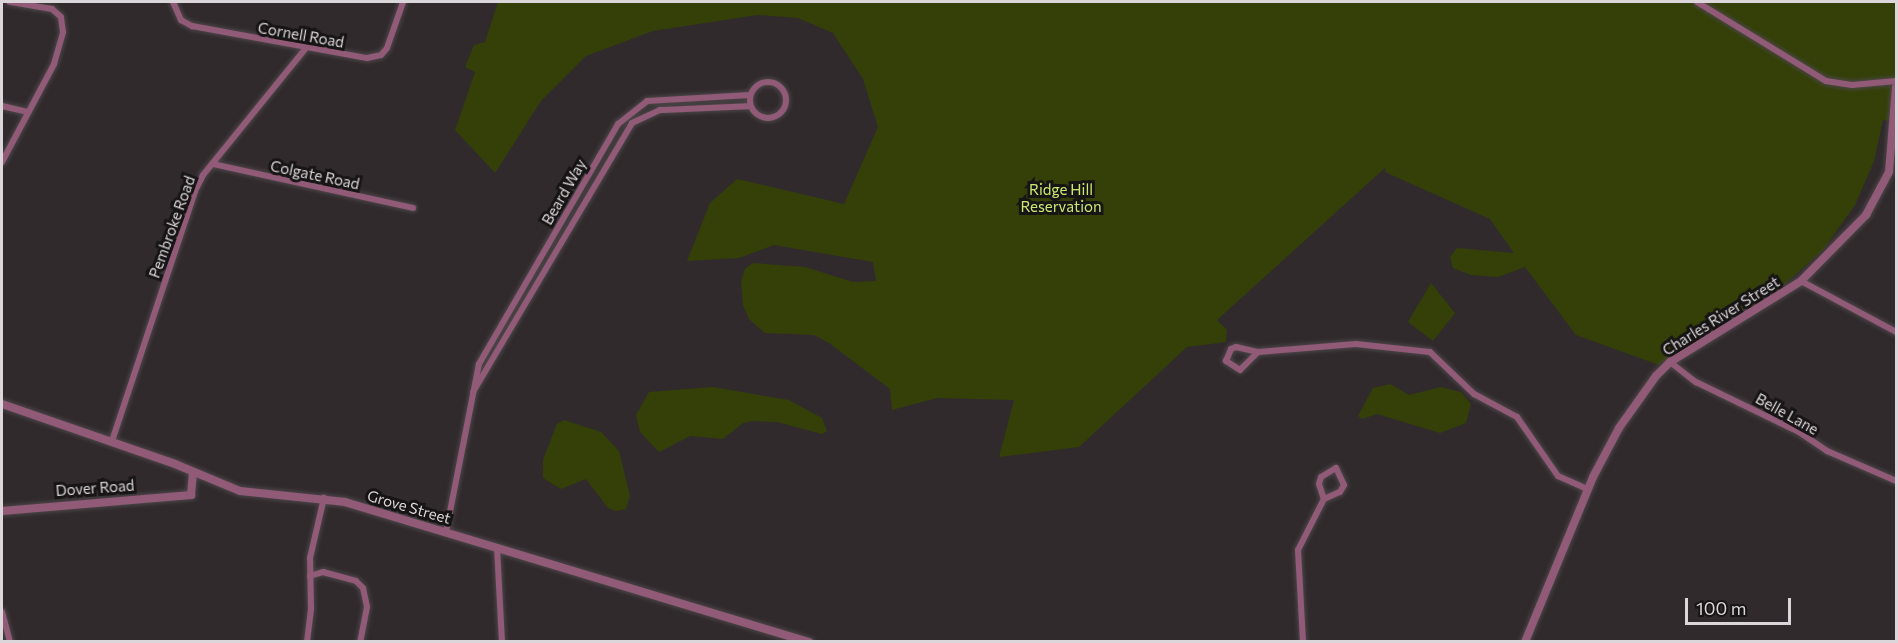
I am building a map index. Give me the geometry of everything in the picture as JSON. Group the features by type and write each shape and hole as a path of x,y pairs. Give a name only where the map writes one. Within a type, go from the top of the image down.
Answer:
{"street":[{"path":"2,162 61,45 61,17 34,3 10,2"},
{"name":"Cornell Road","path":"173,2 182,20 192,26 305,49 367,58 381,55 387,48 403,2"},
{"path":"1697,2 1826,81 1852,85 1896,81"},
{"name":"Pembroke Road","path":"112,441 195,191 213,164 305,49"},
{"name":"Beard Way","path":"446,532 470,398 479,364 626,114 647,101 667,98 750,95 759,84 771,82 782,88 787,98 782,112 772,118 759,116 750,106 660,110 632,123 470,398"},
{"name":"Charles River Street","path":"1525,642 1587,489 1637,401 1670,362 1802,281 1866,215 1882,189 1892,149 1896,87"},
{"path":"750,95 750,106"},
{"path":"2,106 28,112"},
{"name":"Colgate Road","path":"213,164 413,208"},
{"path":"1802,281 1896,332"},
{"path":"1258,352 1240,370 1226,361 1231,349 1236,347 1258,352 1356,344 1430,352 1474,394 1517,417 1558,476 1587,489"},
{"name":"Belle Lane","path":"1670,362 1696,382 1799,432 1827,451 1896,481"},
{"name":"Grove Street","path":"2,404 112,441 240,491 324,498 497,547 809,642"},
{"path":"1303,642 1299,550 1324,499 1340,492 1344,485 1336,468 1321,477 1319,484 1324,499"},
{"name":"Dover Road","path":"2,511 191,495 193,472"},
{"path":"307,642 310,562 324,498"},
{"path":"497,547 502,642"},
{"path":"310,562 323,572 356,581 363,588 367,608 360,642"},
{"path":"310,576 323,572"},
{"path":"2,612 10,642"}],"green space":[{"name":"Ridge Hill Reservation","path":"498,2 1896,2 1896,122 1883,120 1874,161 1855,205 1823,250 1775,293 1698,336 1659,365 1576,335 1525,267 1498,277 1471,275 1453,268 1450,257 1457,248 1514,253 1490,219 1385,172 1386,167 1217,320 1227,330 1226,342 1187,347 1079,447 999,457 1014,400 937,398 892,410 890,389 829,343 814,335 765,333 749,319 743,305 741,281 745,269 753,263 805,267 853,282 876,281 873,262 774,245 739,258 687,261 710,203 737,179 844,204 878,127 863,79 833,33 798,18 757,15 653,31 586,56 541,101 495,173 455,130 475,72 465,67 474,45 485,42"},
{"path":"1431,283 1455,313 1433,341 1408,322"},
{"path":"1390,384 1409,395 1441,387 1461,392 1471,404 1466,423 1440,433 1377,414 1362,419 1358,416 1373,388"},
{"path":"713,387 789,400 822,418 827,431 822,434 777,422 753,421 743,423 723,439 690,436 659,452 640,432 636,415 649,392"},
{"path":"564,420 601,432 619,451 630,496 626,509 616,511 608,508 586,479 561,489 543,478 543,460 557,424"}]}
